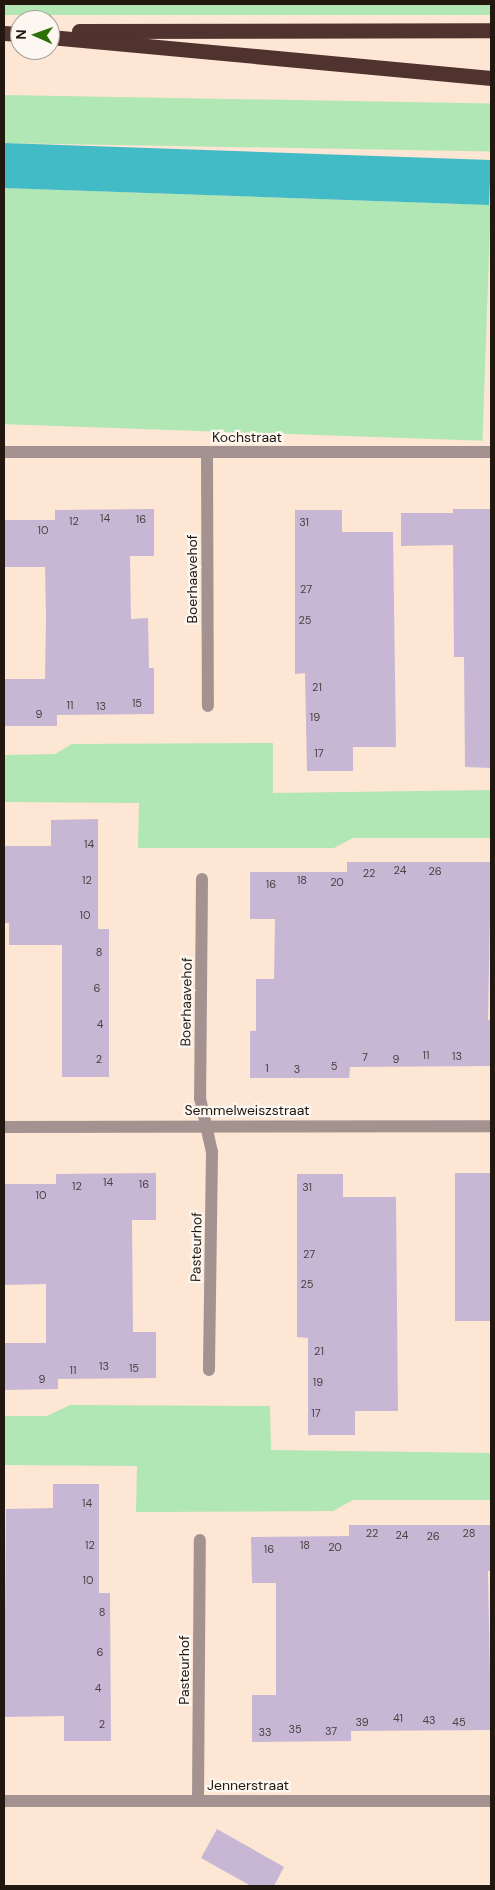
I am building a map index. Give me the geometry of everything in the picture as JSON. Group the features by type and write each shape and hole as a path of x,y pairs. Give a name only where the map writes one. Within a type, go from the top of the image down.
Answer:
{"highway":[{"path":"60,31 491,30"},
{"path":"60,38 491,78"}],"street":[{"name":"Kochstraat","path":"4,452 491,452"},
{"name":"Boerhaavehof","path":"207,452 208,706"},
{"name":"Boerhaavehof","path":"202,879 200,1098 208,1125"},
{"name":"Semmelweiszstraat","path":"4,1127 208,1125 491,1126"},
{"name":"Pasteurhof","path":"208,1125 212,1152 210,1370"},
{"name":"Pasteurhof","path":"198,1800 200,1540"},
{"name":"Jennerstraat","path":"4,1801 491,1802"}],"green space":[{"path":"4,4 491,4 491,15 60,15 60,10 10,10 10,15 4,15"},
{"path":"4,95 491,103 490,151 4,143"},
{"path":"4,188 491,205 482,441 4,424"},
{"path":"273,743 273,793 491,790 491,838 353,838 334,848 138,848 139,803 4,802 4,755 55,754 72,744"},
{"path":"70,1405 270,1406 271,1450 491,1453 491,1500 353,1500 333,1511 136,1512 137,1466 4,1465 4,1416 47,1416"}],"water":[{"path":"4,143 491,160 489,205 4,188"}],"building":[{"path":"154,509 154,556 130,556 131,619 148,618 149,668 154,668 154,714 57,715 57,726 4,726 4,679 45,679 46,617 45,567 4,567 4,520 55,520 55,510"},
{"path":"453,509 491,509 491,768 465,767 464,657 454,657 453,545 401,546 401,513 453,513"},
{"path":"295,510 342,510 342,532 393,532 396,747 353,747 353,771 307,771 305,673 295,674"},
{"path":"98,819 98,929 109,929 109,1077 62,1077 62,945 9,945 9,923 4,923 4,846 51,846 51,820"},
{"path":"347,862 491,862 488,1020 491,1020 491,1066 350,1067 349,1078 250,1078 250,1031 256,1031 256,979 274,979 275,919 250,919 250,872 347,872"},
{"path":"156,1173 156,1220 132,1220 133,1332 156,1332 156,1378 58,1379 58,1389 4,1390 4,1343 46,1343 46,1284 4,1285 4,1184 56,1184 56,1174"},
{"path":"455,1173 491,1173 491,1321 455,1321"},
{"path":"297,1174 343,1174 343,1197 396,1197 398,1411 355,1411 355,1435 308,1435 308,1338 297,1337"},
{"path":"53,1484 99,1484 99,1593 110,1593 111,1741 64,1741 64,1716 4,1717 6,1509 53,1508"},
{"path":"349,1525 491,1525 491,1571 488,1571 491,1730 351,1731 351,1741 252,1742 252,1695 276,1695 276,1583 252,1583 251,1537 349,1536"},
{"path":"217,1829 284,1867 274,1886 251,1886 201,1858"}]}
